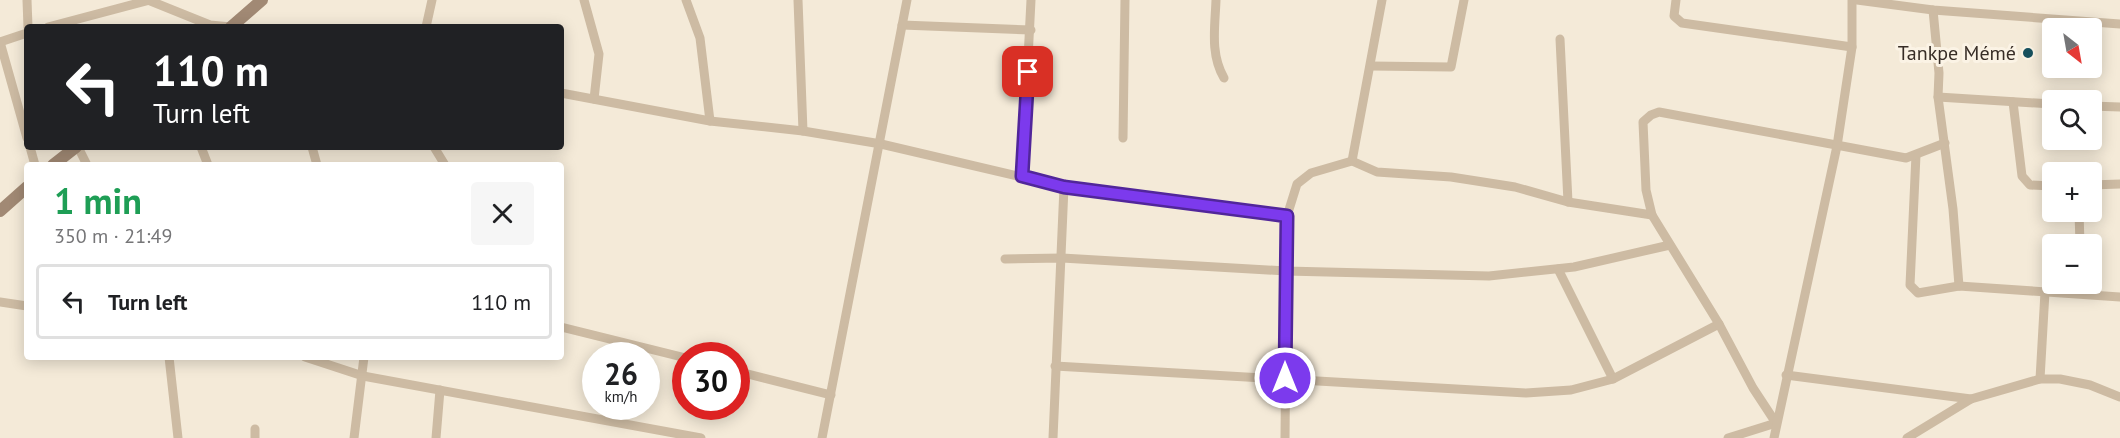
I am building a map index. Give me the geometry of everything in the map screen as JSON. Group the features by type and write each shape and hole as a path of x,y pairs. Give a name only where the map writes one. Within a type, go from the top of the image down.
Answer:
{"main road":[{"path":"234,24 262,0"},
{"path":"57,162 73,150"},
{"path":"0,211 24,190"}],"street":[{"path":"27,0 28,24"},
{"path":"59,24 149,0 201,22 213,24"},
{"path":"427,24 432,0"},
{"path":"584,0 584,8 599,54 594,99"},
{"path":"686,0 702,46 710,121"},
{"path":"798,0 803,131"},
{"path":"822,438 881,144 907,0"},
{"path":"1022,176 1031,0"},
{"path":"1123,138 1125,0"},
{"path":"1216,0 1214,53 1224,78"},
{"path":"1352,161 1382,0"},
{"path":"1371,66 1451,67 1464,0"},
{"path":"1676,0 1674,16 1682,22 1852,47"},
{"path":"1774,438 1837,146 1852,47 1852,0"},
{"path":"1857,0 1933,10 2120,24"},
{"path":"1933,10 1939,73 1938,97 1953,209 1959,286"},
{"path":"902,25 1030,30"},
{"path":"24,34 0,42 24,127"},
{"path":"1560,39 1568,202"},
{"path":"564,94 710,121 803,131 881,144 1064,187 1287,216"},
{"path":"1938,97 2042,103"},
{"path":"2013,102 2022,176 2030,185 2042,186"},
{"path":"2102,106 2120,107"},
{"path":"1776,423 1753,388 1719,324 1652,215 1646,190 1643,122 1659,112 1906,158 1945,143"},
{"path":"1916,155 1910,285 1918,293 1959,286 2042,292"},
{"path":"1285,438 1287,216 1298,184 1311,173 1352,161 1377,172 1451,177 1515,187 1568,202 1652,215"},
{"path":"2102,185 2120,184"},
{"path":"1053,438 1064,187"},
{"path":"1005,259 1062,258 1286,271 1489,276 1558,269 1670,245"},
{"path":"1558,269 1614,379"},
{"path":"2102,293 2120,297"},
{"path":"2040,379 2045,294"},
{"path":"0,302 24,306"},
{"path":"1055,366 1526,393 1571,390 1614,379 1719,324"},
{"path":"564,328 672,355"},
{"path":"169,360 178,438"},
{"path":"314,360 363,376 701,438"},
{"path":"354,438 364,360"},
{"path":"750,375 831,395"},
{"path":"1786,375 1971,399"},
{"path":"1907,438 1971,399 2040,379 2061,379 2090,385 2120,397"},
{"path":"436,438 440,390"},
{"path":"1728,438 1776,423"}],"place":[{"name":"Tankpe Mémé","path":"2028,53"}],"route":[{"path":"1028,72 1022,176 1064,187 1287,216 1285,378"}]}
